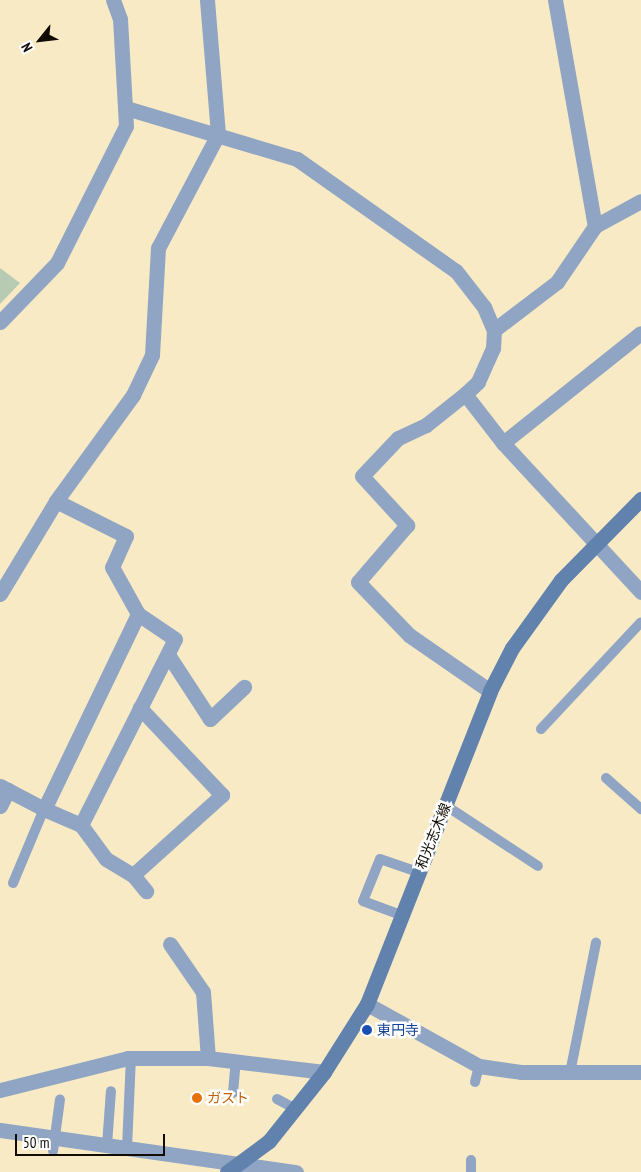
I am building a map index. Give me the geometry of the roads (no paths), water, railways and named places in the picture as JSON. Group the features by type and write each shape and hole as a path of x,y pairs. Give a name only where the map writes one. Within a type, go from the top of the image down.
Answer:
{"main road":[{"name":"和光志木線","path":"227,1172 249,1167 324,1072 367,1004 490,691 533,615 594,544 641,499"}],"street":[{"path":"0,322 57,263 126,126 120,19 114,0"},
{"path":"0,594 56,501 133,395 152,355 158,248 218,134 207,0"},
{"path":"555,0 595,226"},
{"path":"126,108 297,159 456,271 484,307 494,330"},
{"path":"490,691 409,635 358,582 406,525 362,476 398,438 426,425 478,382 494,330 557,282 595,226 641,201"},
{"path":"503,443 641,332"},
{"path":"465,394 503,443 594,544 641,592"},
{"path":"56,501 126,536 112,567 138,614 175,639 169,656 140,708 81,825"},
{"path":"44,809 138,614"},
{"path":"169,656 210,719 244,687"},
{"path":"133,875 222,795 140,708"},
{"path":"0,806 4,788 44,809 81,825 106,859 133,875 146,891"},
{"path":"170,944 203,992 208,1058"},
{"path":"367,1004 479,1066 570,1073 641,1072"},
{"path":"0,1090 131,1058 208,1058 324,1072"},
{"path":"0,1130 54,1144 106,1145 249,1167 296,1172"}],"lane":[{"path":"542,729 641,622"},
{"path":"606,778 641,809"},
{"path":"446,805 538,866"},
{"path":"13,883 44,809"},
{"path":"401,915 364,901 380,859 418,872"},
{"path":"570,1073 596,943"},
{"path":"127,1148 131,1058"},
{"path":"233,1093 236,1062"},
{"path":"475,1082 479,1066"},
{"path":"106,1145 111,1091"},
{"path":"54,1144 60,1099"},
{"path":"277,1099 296,1109"},
{"path":"471,1160 471,1172"}],"place":[{"name":"東円寺","path":"367,1030"},
{"name":"ガスト","path":"197,1098"}]}
